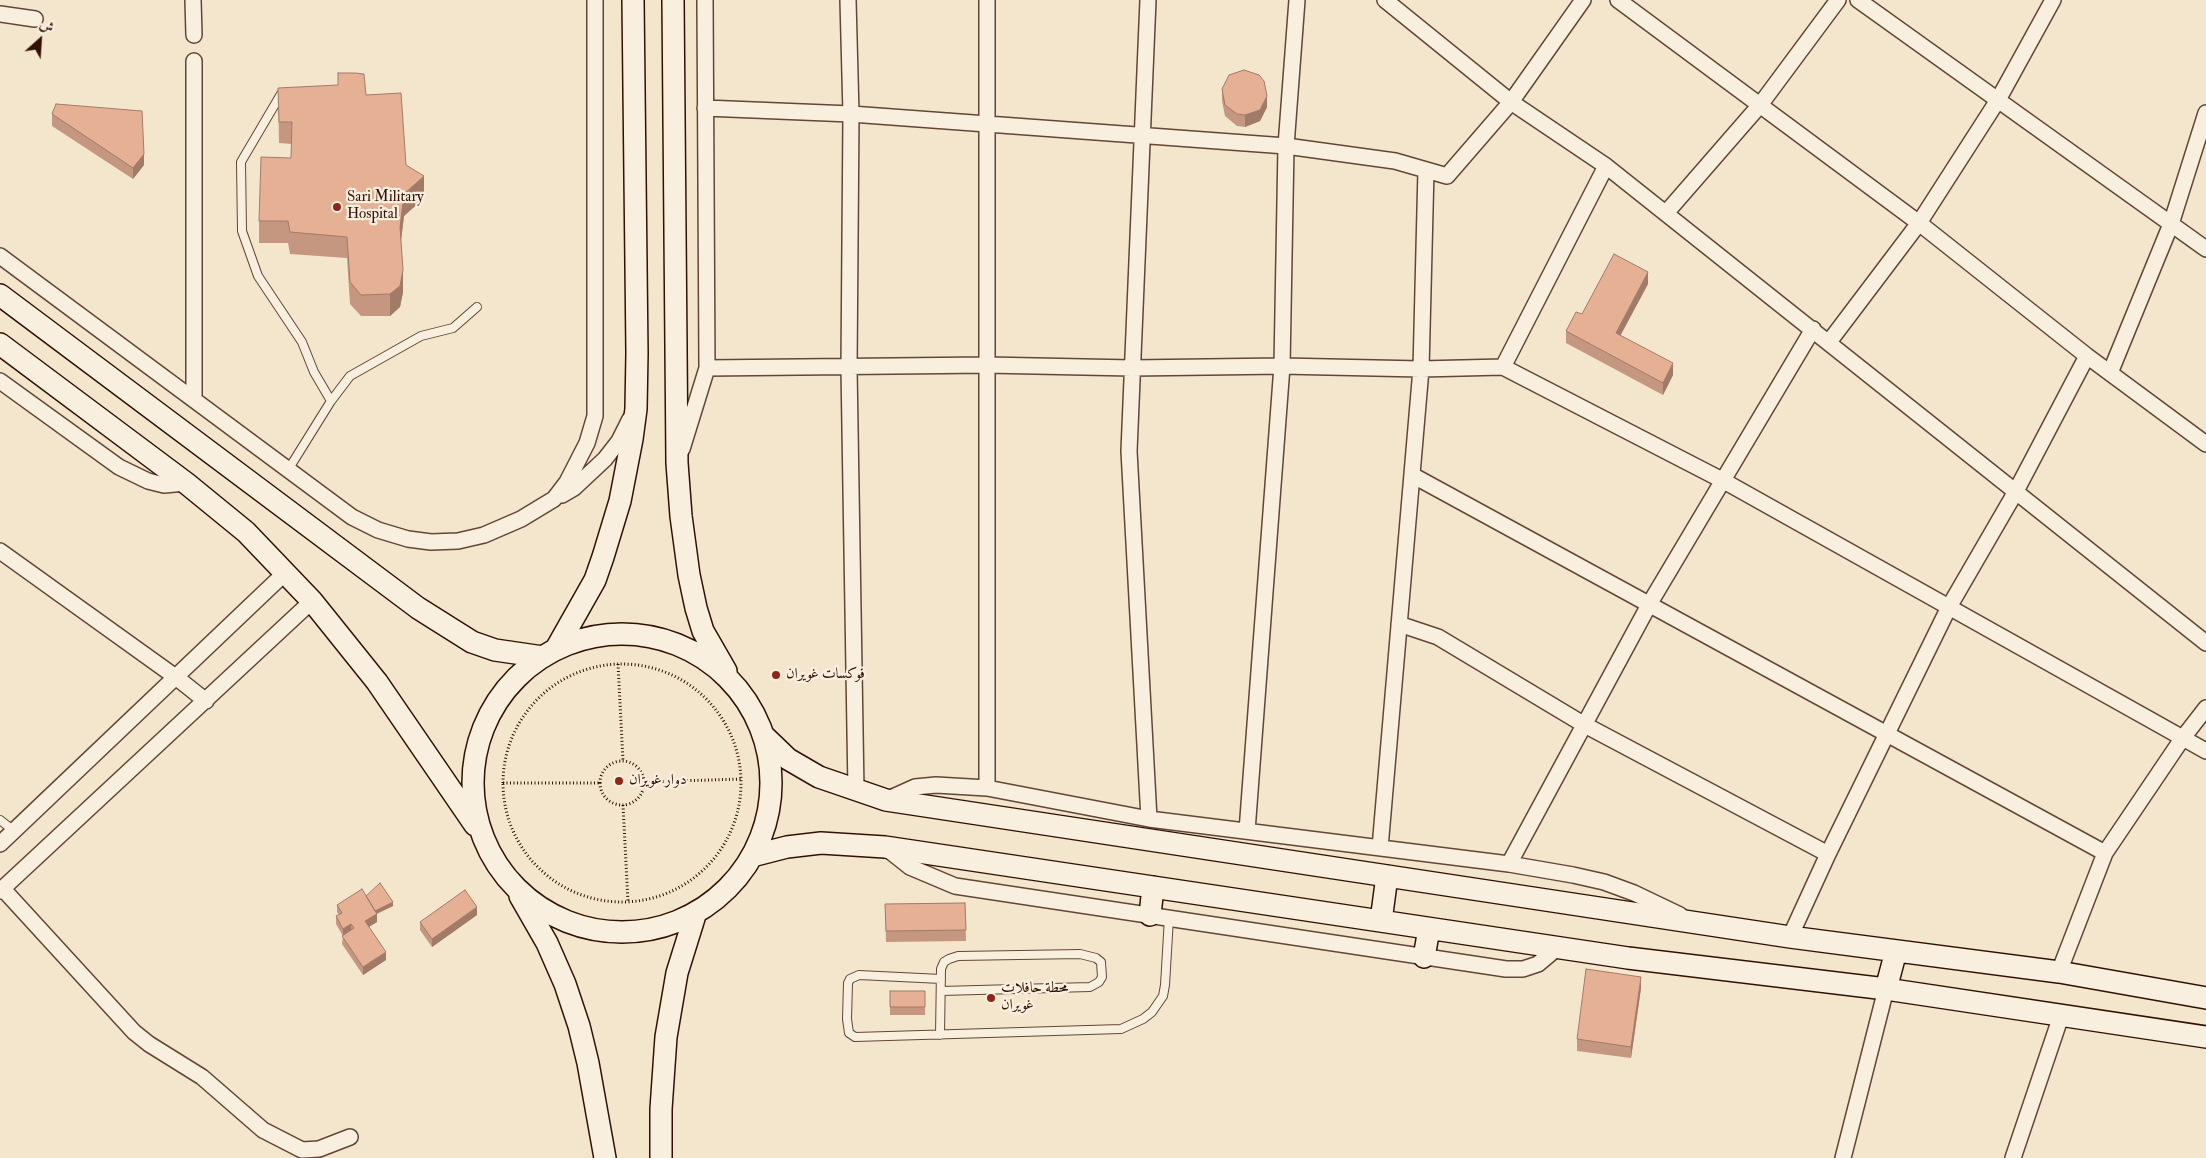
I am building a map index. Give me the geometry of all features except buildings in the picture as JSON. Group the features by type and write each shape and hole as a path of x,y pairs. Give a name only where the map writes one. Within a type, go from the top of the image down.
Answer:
{"main road":[{"path":"549,653 595,580 612,533 630,454 636,409 633,0"},
{"path":"511,881 525,895 559,917 598,930 645,930 677,921 709,904 733,882 752,856 764,828 771,797 770,766 763,735 753,712 703,631 689,575 681,516 677,463 673,0"},
{"path":"0,295 425,612 472,642 504,651 549,653"},
{"path":"0,344 186,483 246,532 312,601 376,682 470,816 547,943 571,1000 588,1063 605,1158"},
{"path":"487,845 480,827 473,789 474,769 482,731 495,705 513,682 549,653 591,637 627,634 646,636 680,646 697,654 712,664 738,690"},
{"path":"763,735 779,752 819,777 886,800 1790,937 2059,972 2206,998"},
{"path":"752,856 787,847 810,844 842,843 885,847 1557,948 1886,989 2206,1037"},
{"path":"1381,921 1388,876"},
{"path":"1153,887 1159,917"},
{"path":"661,1158 661,1110 666,1037 677,973 696,912"},
{"path":"1424,957 1428,929"},
{"path":"1886,989 1896,951"}],"street":[{"path":"193,0 194,35"},
{"path":"554,499 567,482 588,443 595,416 595,0"},
{"path":"677,463 707,368 705,0"},
{"path":"848,0 851,114 849,368 856,790"},
{"path":"986,0 987,788"},
{"path":"1148,0 1129,451 1149,819"},
{"path":"1248,831 1282,366 1286,146 1297,0"},
{"path":"1384,0 1511,102 1606,166 1666,213 2206,644"},
{"path":"706,108 851,114 1286,146 1395,162 1447,176 1511,102 1583,0"},
{"path":"1618,0 1918,223 2087,356 2206,444"},
{"path":"1666,213 1760,105 1838,0"},
{"path":"1858,0 2206,250"},
{"path":"1829,342 1918,223 1998,100 2054,0"},
{"path":"0,14 34,19"},
{"path":"194,61 194,400"},
{"path":"2110,373 2171,224 2206,113"},
{"path":"1503,367 1606,166"},
{"path":"1380,848 1421,369 1426,170"},
{"path":"0,256 352,517 408,539 431,542 458,541 484,535 521,519 574,488 605,459 619,441 636,409"},
{"path":"1509,864 1650,603 1812,329"},
{"path":"1790,937 1828,854 1949,607 2015,493 2087,356"},
{"path":"707,368 849,368 987,365 1132,368 1282,366 1421,369 1503,367 1722,480 2206,752"},
{"path":"0,382 119,467 148,481 164,485 186,483"},
{"path":"1412,475 1650,603 2105,853"},
{"path":"0,550 206,701"},
{"path":"0,844 177,678 286,572"},
{"path":"312,601 2,890 134,1032 156,1049 202,1077 263,1130 302,1150 319,1149 350,1137"},
{"path":"1400,624 1438,636 1583,724 1828,854"},
{"path":"2059,972 2105,853 2182,739 2206,708"},
{"path":"886,800 915,787 936,785 987,788 1149,819 1509,864 1604,882 1634,893 1698,923"},
{"path":"885,847 910,867 955,886 1424,957 1523,970 1538,964 1557,948"},
{"path":"1844,1157 1886,989"},
{"path":"2013,1158 2061,1016"}],"lane":[{"path":"281,94 241,162 242,231 258,276 302,342 314,372 331,402"},
{"path":"288,470 331,402 350,376 421,336 453,328 477,307"},
{"path":"0,820 14,831"},
{"path":"941,979 854,976 850,978 848,983 847,1019 849,1033 855,1037 1112,1030 1132,1024 1152,1012 1162,996 1165,985 1159,917"},
{"path":"940,1034 941,969 944,962 958,956 1087,955 1101,962 1102,967 1099,982 1090,986 941,991"}],"path":[{"path":"618,664 623,761"},
{"path":"618,664 643,666 667,672 689,684 708,700 724,720 735,742 742,779 740,804 733,827 714,859 697,876 676,890 653,898 628,902 599,900 570,890 558,883 535,864 511,827 503,783 505,760 511,738 526,712 536,700 560,681 573,674 603,665 618,664"},
{"path":"623,761 638,767 645,782 643,792 639,798 631,804 623,805 613,803 606,798 600,783 607,767 614,762 623,761"},
{"path":"645,782 742,779"},
{"path":"503,783 600,783"},
{"path":"623,805 628,902"}],"place":[{"name":"Sari Military Hospital","path":"337,207"},
{"name":"فوكسات غويران","path":"776,675"},
{"name":"دوار غويران","path":"619,781"},
{"name":"محطة حافلات غويران","path":"991,998"}]}
